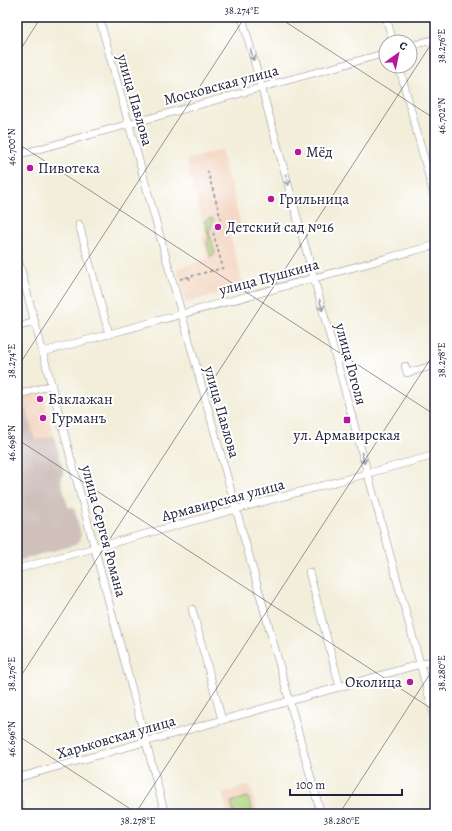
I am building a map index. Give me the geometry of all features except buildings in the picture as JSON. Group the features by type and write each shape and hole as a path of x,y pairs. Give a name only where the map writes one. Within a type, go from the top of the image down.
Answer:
{"street":[{"name":"улица Павлова","path":"98,17 321,814"},
{"name":"улица Гоголя","path":"242,17 435,718"},
{"path":"386,17 391,34"},
{"path":"418,44 435,40"},
{"name":"Московская улица","path":"17,155 378,55"},
{"path":"401,74 435,198"},
{"path":"79,224 109,334"},
{"name":"улица Пушкина","path":"43,352 435,244"},
{"name":"улица Сергея Романа","path":"17,255 165,814"},
{"path":"17,327 35,322"},
{"path":"405,366 407,373 435,366"},
{"path":"17,395 52,385"},
{"name":"Армавирская улица","path":"17,569 368,474 435,454"},
{"path":"309,572 340,687"},
{"path":"192,609 222,720"},
{"name":"Харьковская улица","path":"17,778 435,660"},
{"path":"17,800 21,814"}],"path":[{"path":"172,281 223,268 213,232 221,218 207,169"},
{"path":"189,277 190,281"}],"shaded area":[{"name":"Детский сад №16","path":"221,150 241,225 228,228 244,287 186,303 177,268 208,259 202,237 206,235 186,160"},
{"path":"42,392 54,436 35,441 27,409 24,410 21,397"},
{"path":"21,397 24,409 27,409 35,440 54,436 64,474 60,477 68,507 74,507 81,535 78,544 17,561 17,398"},
{"path":"250,785 258,814 228,814 222,793"}],"green space":[{"path":"210,218 214,219 209,232 215,253 211,257 207,242 209,238 205,221"},
{"path":"248,797 253,814 234,814 231,802"}],"place":[{"name":"Мёд","path":"298,152"},
{"name":"Пивотека","path":"30,168"},
{"name":"Грильница","path":"271,199"},
{"name":"Детский сад №16","path":"218,227"},
{"name":"Баклажан","path":"40,399"},
{"name":"Гурманъ","path":"43,418"},
{"name":"ул. Армавирская","path":"347,420"},
{"name":"Околица","path":"410,682"}]}
